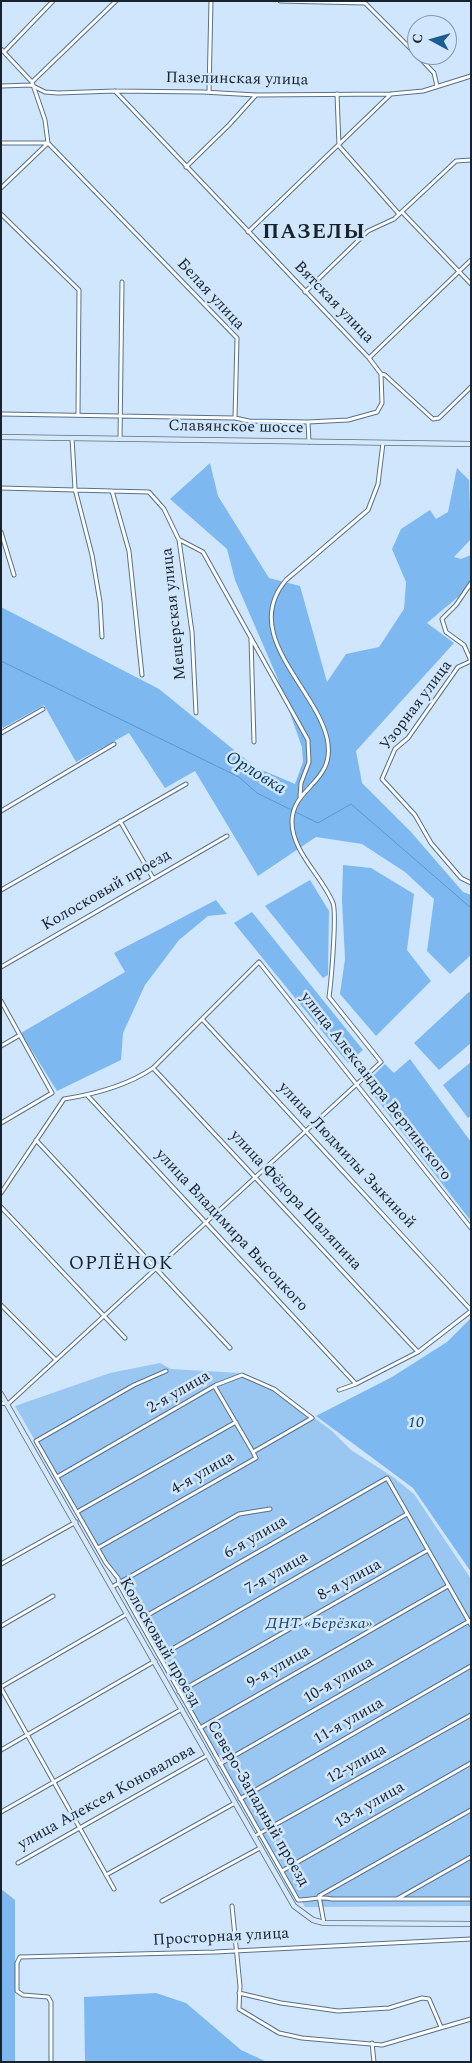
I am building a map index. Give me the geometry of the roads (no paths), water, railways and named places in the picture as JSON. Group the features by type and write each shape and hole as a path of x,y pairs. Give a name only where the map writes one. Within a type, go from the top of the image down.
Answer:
{"street":[{"path":"48,144 45,120 32,83 3,50 53,1"},
{"path":"32,83 116,1"},
{"path":"209,92 210,1"},
{"path":"280,1 365,3 407,45"},
{"path":"426,65 434,73 437,86"},
{"name":"Пазелинская улица","path":"1,86 32,83 51,93 115,91 209,92 256,95 391,94 424,91 471,76"},
{"name":"Вятская улица","path":"115,91 369,358 381,374 433,419 443,416 471,387"},
{"path":"338,94 339,146 401,213 471,284"},
{"path":"248,232 391,94"},
{"path":"186,167 229,126 256,95"},
{"path":"1,143 48,144"},
{"path":"1,188 48,144"},
{"name":"Белая улица","path":"48,144 237,338 236,418"},
{"path":"305,292 368,231 401,213 456,161 471,160"},
{"path":"1,214 79,290 78,415"},
{"path":"369,358 471,260"},
{"path":"120,439 122,282"},
{"path":"1,414 236,418 249,421 308,422 348,420 377,412 382,403 381,374"},
{"path":"308,422 309,442"},
{"name":"Славянское шоссе","path":"1,437 471,444"},
{"path":"72,438 76,490 92,555 100,602 102,637"},
{"path":"300,797 321,777 327,754 327,738 319,720 279,650 272,630 272,608 281,586 290,576 368,510 378,484 383,443"},
{"path":"1,488 112,491 130,551 142,675"},
{"name":"Мещерская улица","path":"112,491 149,492 164,509 180,540 192,632 196,712"},
{"path":"1,532 14,576"},
{"path":"1,1403 8,1404 106,1316 156,1268 207,1224 381,1062 329,997 332,981 333,904 294,834 292,816 300,797 301,784 309,762 308,740 203,552 180,540"},
{"name":"Узорная улица","path":"471,583 456,605 442,619 446,632 464,645 471,661 458,667 412,732 395,749 382,779 415,815 431,843 461,878 471,883"},
{"path":"251,638 254,742"},
{"path":"1,733 43,709"},
{"path":"1,811 114,744"},
{"path":"1,890 186,784"},
{"path":"120,821 153,878"},
{"name":"Колосковый проезд","path":"1,967 227,836"},
{"name":"улица Александра Вертинского","path":"202,1019 260,962 471,1228"},
{"path":"1,1002 52,1093 1,1123"},
{"path":"1,1193 64,1099 88,1095 134,1081 153,1068 202,1019"},
{"name":"улица Людмилы Зыкиной","path":"202,1019 471,1310"},
{"path":"1,1046 20,1035"},
{"name":"улица Фёдора Шаляпина","path":"153,1068 418,1352"},
{"name":"улица Владимира Высоцкого","path":"88,1095 356,1384"},
{"path":"36,1140 230,1348"},
{"path":"1,1207 125,1338"},
{"path":"1,1305 56,1360"},
{"path":"339,1390 356,1384 418,1352 471,1310"},
{"name":"Северо-Западный проезд","path":"166,1371 134,1385 36,1441 106,1564 118,1578 119,1584 179,1692 298,1900 310,1900 319,1896 332,1899 471,1900"},
{"name":"2-я улица","path":"57,1477 215,1387 242,1375 274,1389 312,1418"},
{"path":"215,1387 254,1452"},
{"name":"Колосковый проезд","path":"1,1394 76,1522 294,1906 313,1920 324,1923"},
{"name":"4-я улица","path":"98,1548 256,1458 254,1452 312,1418"},
{"path":"77,1512 236,1422"},
{"name":"6-я улица","path":"139,1620 386,1478 407,1514"},
{"path":"112,1587 239,1514 270,1509"},
{"path":"407,1514 470,1622"},
{"name":"7-я улица","path":"160,1656 407,1514"},
{"path":"1,1564 76,1522"},
{"name":"8-я улица","path":"179,1692 428,1550"},
{"name":"9-я улица","path":"200,1728 448,1586"},
{"path":"1,1626 53,1596"},
{"path":"114,1889 1,1688 127,1614"},
{"name":"10-я улица","path":"220,1764 470,1622"},
{"path":"1,1750 155,1661"},
{"name":"11-я улица","path":"240,1799 471,1666"},
{"path":"1,1812 182,1709"},
{"name":"12-улица","path":"255,1836 471,1715"},
{"name":"улица Алексея Коновалова","path":"18,1863 209,1755"},
{"name":"13-я улица","path":"282,1871 471,1763"},
{"path":"106,1875 235,1802"},
{"path":"471,1810 319,1896 324,1923 471,1924"},
{"path":"162,1901 261,1847"},
{"path":"396,1900 471,1857"},
{"path":"232,1906 238,1950 239,2009 279,2033 302,2038 382,2044 471,2019"},
{"name":"Просторная улица","path":"51,2062 51,2002 48,1997 29,1996 17,1992 17,1962 20,1957 238,1950 471,1939"},
{"path":"239,1993 280,2003 338,2011 389,2008 422,1998 429,1999 441,2027"},
{"path":"372,2043 374,2062"}],"waterway":[{"name":"Орловка","path":"1,661 239,777 257,793 318,823 351,804 471,908"}],"district":[{"name":"ПАЗЕЛЫ","path":"314,234"},
{"name":"ОРЛЁНОК","path":"121,1265"}],"park label":[{"name":"10","path":"416,1424"},
{"name":"ДНТ «Берёзка»","path":"319,1625"}]}
